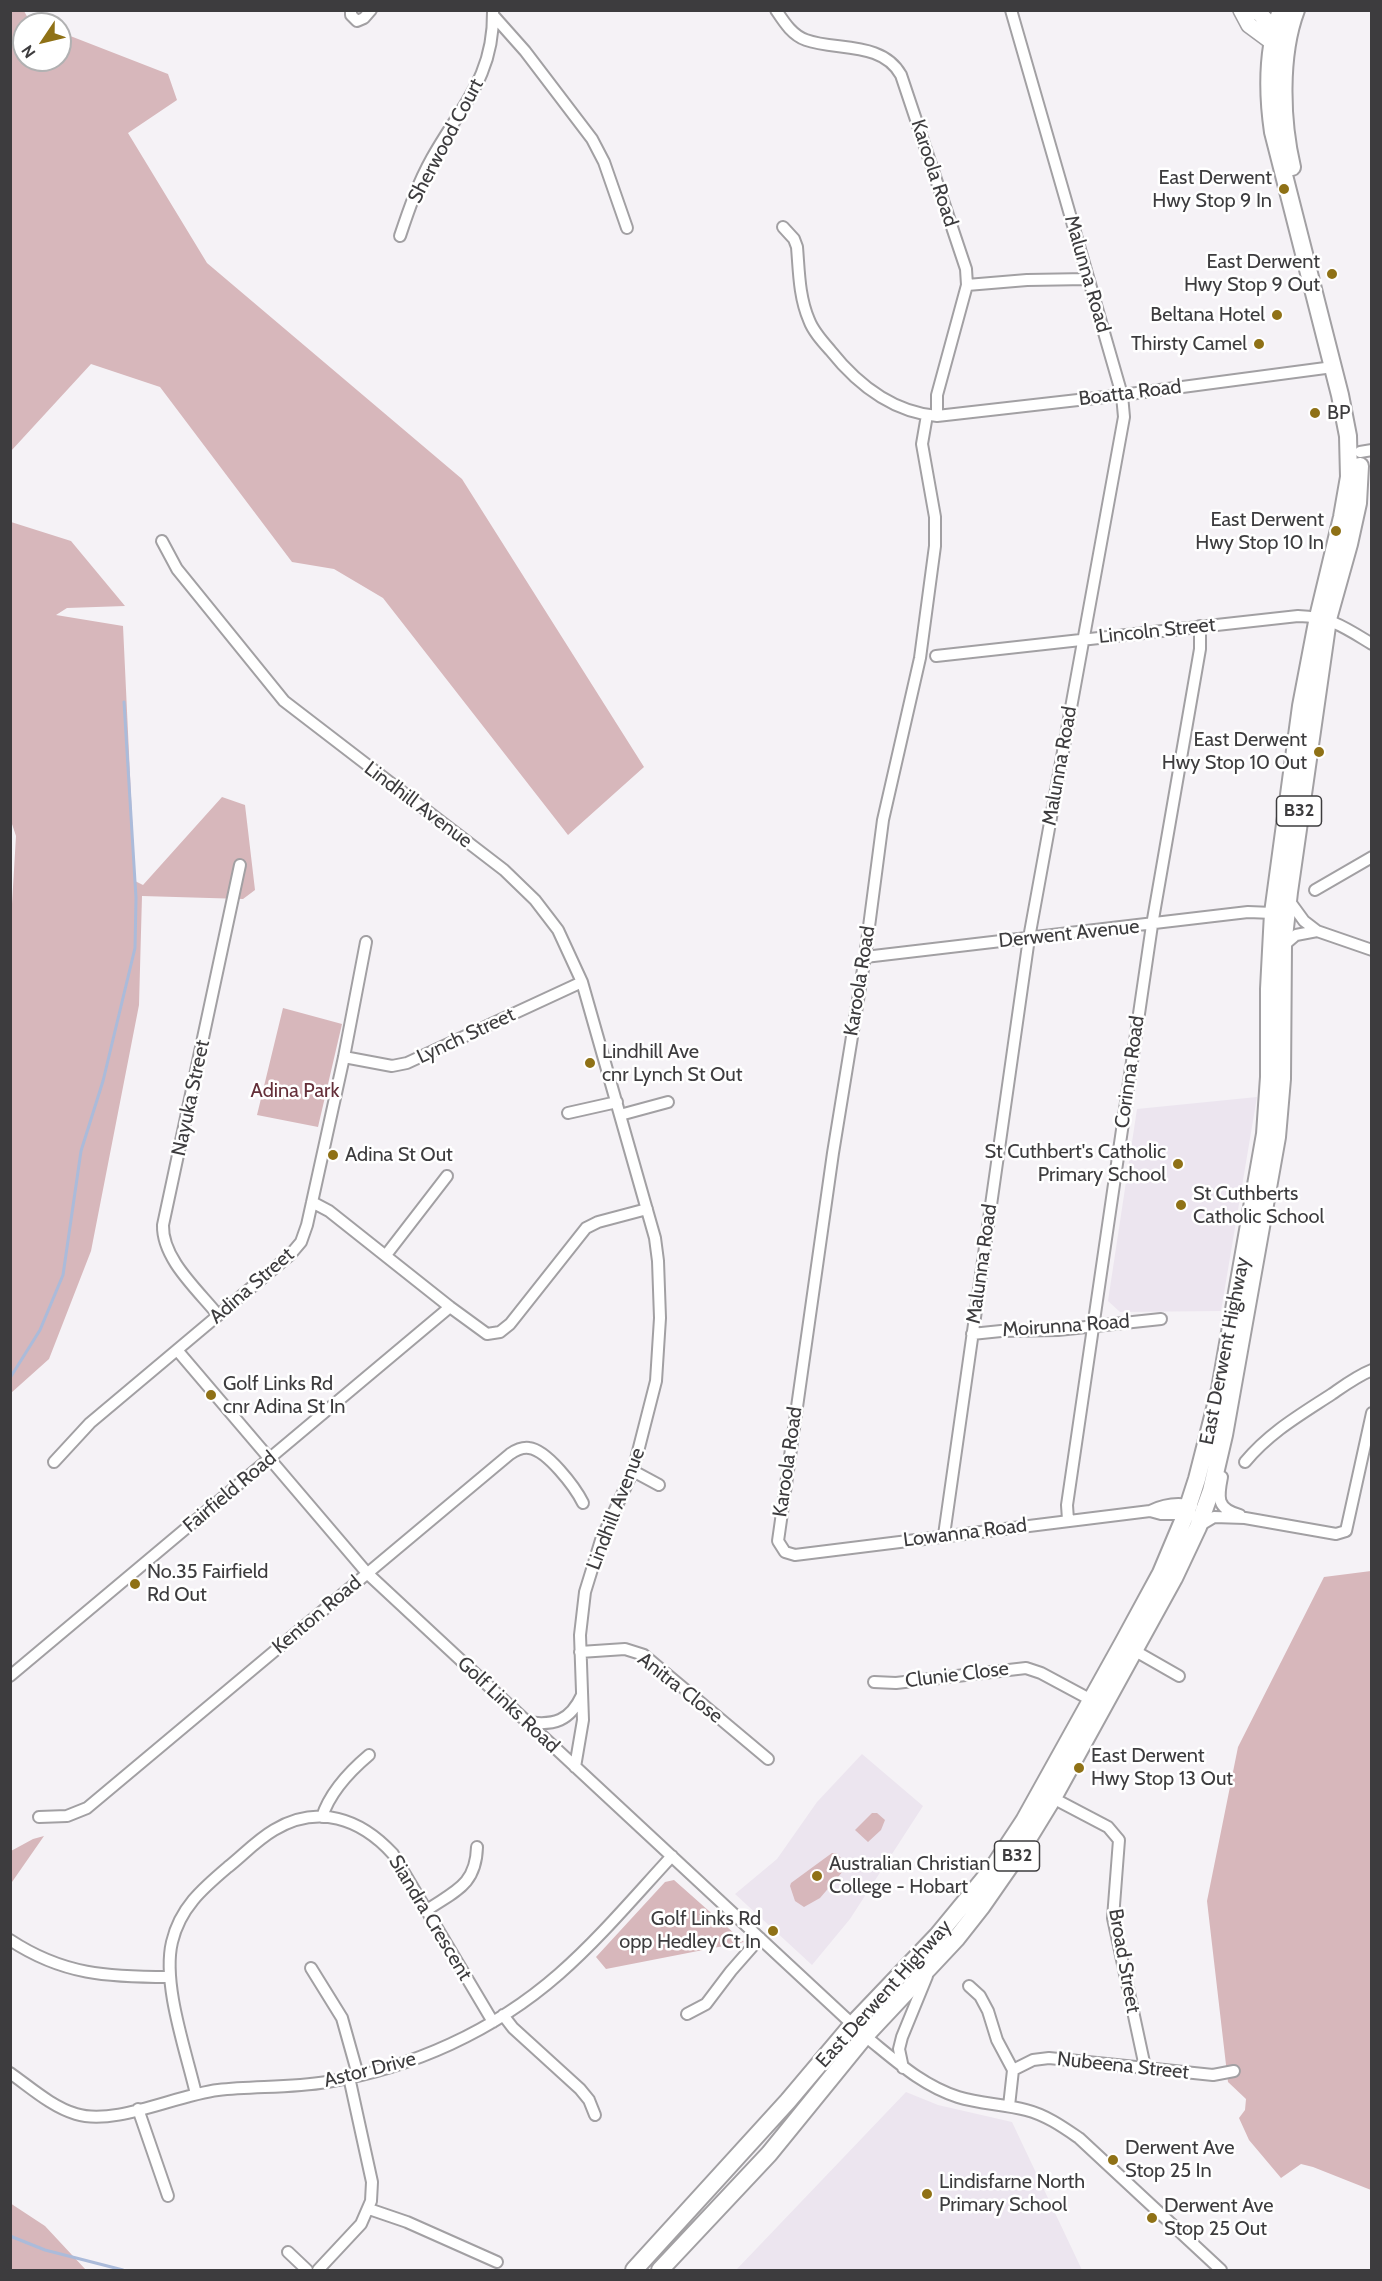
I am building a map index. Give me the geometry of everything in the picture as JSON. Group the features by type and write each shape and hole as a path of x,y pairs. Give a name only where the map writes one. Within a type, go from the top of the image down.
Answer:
{"main road":[{"path":"1241,10 1249,25 1281,41"},
{"path":"1256,10 1281,41"},
{"name":"East Derwent Highway","path":"660,2271 769,2154 865,2036 956,1939 1023,1847 1047,1794 1097,1704 1129,1647 1174,1578 1194,1515 1220,1452 1278,1137 1282,1079 1283,946 1323,618 1349,544 1366,451 1291,161 1285,109 1281,10"},
{"name":"East Derwent Highway","path":"1194,1515 1220,1389 1265,1134 1274,913 1301,706 1323,618 1348,477 1349,450 1346,423 1273,132 1269,104 1281,41 1296,10"},
{"name":"East Derwent Highway","path":"634,2271 788,2102 853,2024 937,1936 976,1890 1047,1794"}],"street":[{"path":"351,10 351,15 357,21 364,18 371,10"},
{"name":"Karoola Road","path":"776,10 788,27 806,40 852,46 883,58 897,68 966,269 967,285 932,416 922,444 935,517 935,546 920,658 883,820 866,957 833,1154 789,1453 778,1534 778,1541 782,1549"},
{"name":"Malunna Road","path":"944,1535 1029,938 1122,429 1124,406 1011,10"},
{"path":"493,13 592,139 604,162 627,228"},
{"name":"Sherwood Court","path":"400,236 420,181 474,91 484,69 492,34 493,13"},
{"path":"783,227 794,239 805,309 819,338 861,384 893,404 932,416"},
{"path":"967,285 1027,280 1088,279"},
{"name":"Boatta Road","path":"932,416 1122,395 1333,367"},
{"name":"Lindhill Avenue","path":"162,540 177,569 284,701 523,887 558,930 582,982 647,1209 658,1261 659,1350 656,1381 633,1471 609,1520 592,1565 582,1615 580,1652 583,1720 575,1767"},
{"name":"Lincoln Street","path":"936,656 1298,616 1323,618"},
{"path":"1323,618 1371,644"},
{"name":"Corinna Road","path":"1068,1520 1067,1505 1152,924 1200,649 1200,626"},
{"path":"1315,890 1371,857"},
{"name":"Nayuka Street","path":"218,1315 169,1254 163,1239 163,1226 240,865"},
{"path":"1288,898 1304,921 1317,931 1371,950"},
{"name":"Derwent Avenue","path":"866,957 1248,912 1274,913"},
{"path":"1283,946 1296,934 1317,931"},
{"name":"Adina Street","path":"54,1462 90,1423 297,1248 305,1233 312,1202 344,1057 366,942"},
{"name":"Lynch Street","path":"344,1057 392,1066 407,1063 582,982"},
{"path":"568,1113 617,1102"},
{"path":"620,1115 668,1102"},
{"path":"386,1255 447,1176"},
{"path":"312,1202 329,1211 487,1334 500,1332 510,1324 586,1228 598,1222 647,1209"},
{"name":"Fairfield Road","path":"10,1676 450,1307"},
{"name":"Moirunna Road","path":"972,1334 1058,1330 1161,1319"},
{"name":"Golf Links Road","path":"177,1350 367,1573 865,2036"},
{"path":"1245,1462 1266,1439 1284,1424 1371,1370"},
{"path":"1194,1515 1214,1518 1245,1518 1336,1534 1346,1531 1371,1413"},
{"name":"Kenton Road","path":"39,1817 67,1816 87,1808 516,1450 527,1448 539,1452 569,1480 583,1503"},
{"path":"1220,1452 1223,1473 1219,1499 1226,1510 1245,1518"},
{"path":"633,1471 659,1485"},
{"name":"Lowanna Road","path":"782,1549 795,1555 1150,1511 1161,1514 1194,1515"},
{"path":"1129,1647 1179,1676"},
{"name":"Anitra Close","path":"580,1652 625,1649 644,1655 768,1759"},
{"name":"Clunie Close","path":"874,1682 896,1683 1026,1668 1041,1673 1097,1704"},
{"path":"526,1722 542,1724 561,1719 576,1707 583,1692"},
{"path":"322,1817 331,1797 353,1770 369,1755"},
{"name":"Broad Street","path":"1047,1794 1108,1827 1119,1840 1113,1918 1145,2067"},
{"name":"Siandra Crescent","path":"196,2094 169,1977 169,1962 175,1930 197,1894 274,1830 298,1820 322,1817 349,1821 361,1827 377,1838 393,1854 427,1911 498,2018 513,2028 580,2089 589,2100 595,2115"},
{"path":"427,1911 463,1886 469,1879 476,1864 477,1847"},
{"name":"Astor Drive","path":"10,2073 62,2108 76,2114 104,2116 196,2094 234,2089 298,2086 353,2076 421,2057 448,2046 498,2018 552,1980 590,1945 672,1856"},
{"path":"687,2014 706,2004 760,1938"},
{"path":"10,1940 50,1961 95,1975 169,1977"},
{"path":"903,2067 899,2049 902,2037 931,1964"},
{"path":"311,1968 342,2018 372,2182 369,2209 355,2231 318,2271"},
{"path":"969,1986 980,1996 988,2011 998,2040 1013,2070 1009,2106"},
{"path":"865,2036 924,2083 957,2097 1009,2106 1044,2116 1079,2138 1221,2271"},
{"name":"Nubeena Street","path":"1013,2070 1033,2060 1049,2058 1213,2074 1234,2071"},
{"path":"138,2109 168,2196"},
{"path":"369,2209 407,2222 497,2262"},
{"path":"288,2252 308,2271"}],"shaded area":[{"name":"St Cuthberts Catholic School","path":"1257,1097 1221,1311 1120,1312 1108,1301 1137,1109"},
{"name":"Australian Christian College - Hobart","path":"862,1754 923,1806 850,1919 812,1965 735,1894 777,1859 817,1802"},
{"name":"Lindisfarne North Primary School","path":"906,2092 938,2105 1012,2122 1082,2270 736,2270"}],"green space":[{"path":"10,11 25,12 12,12 12,72 72,72 72,37 168,74 177,100 128,133 207,263 462,479 644,767 568,835 383,598 334,569 292,562 160,387 91,364 11,451"},
{"path":"11,522 71,541 125,606 67,608 56,615 123,626 135,881 143,885 222,797 245,805 255,890 243,899 142,896 139,1005 91,1251 49,1359 11,1393 10,938 16,836 11,821"},
{"name":"Adina Park","path":"283,1008 342,1024 318,1127 257,1115"},
{"path":"1371,1571 1371,2190 1301,2164 1281,2178 1249,2140 1239,2118 1245,2110 1246,2099 1228,2082 1207,1901 1238,1747 1324,1577"},
{"path":"872,1813 877,1813 885,1820 881,1830 868,1842 855,1830"},
{"path":"44,1836 12,1882 11,1890 11,1851 33,1839"},
{"path":"832,1853 836,1853 843,1860 844,1870 820,1898 804,1907 795,1901 791,1883"},
{"path":"674,1880 744,1942 606,1969 596,1957 665,1882"},
{"path":"10,2203 45,2226 86,2270 11,2270"}],"waterway":[{"path":"10,1378 40,1330 63,1275 81,1151 103,1081 135,948 136,898 124,702"},
{"path":"10,2236 45,2250 123,2270"}],"place":[{"name":"East Derwent Hwy Stop 9 In","path":"1284,189"},
{"name":"East Derwent Hwy Stop 9 Out","path":"1332,274"},
{"name":"Beltana Hotel","path":"1277,315"},
{"name":"Thirsty Camel","path":"1259,344"},
{"name":"BP","path":"1315,413"},
{"name":"East Derwent Hwy Stop 10 In","path":"1336,531"},
{"name":"East Derwent Hwy Stop 10 Out","path":"1319,752"},
{"name":"Lindhill Ave cnr Lynch St Out","path":"590,1063"},
{"name":"Adina St Out","path":"333,1155"},
{"name":"St Cuthbert's Catholic Primary School","path":"1178,1164"},
{"name":"St Cuthberts Catholic School","path":"1181,1205"},
{"name":"Golf Links Rd cnr Adina St In","path":"211,1395"},
{"name":"No.35 Fairfield Rd Out","path":"135,1584"},
{"name":"East Derwent Hwy Stop 13 Out","path":"1079,1768"},
{"name":"Australian Christian College - Hobart","path":"817,1876"},
{"name":"Golf Links Rd opp Hedley Ct In","path":"773,1931"},
{"name":"Derwent Ave Stop 25 In","path":"1113,2160"},
{"name":"Lindisfarne North Primary School","path":"927,2194"},
{"name":"Derwent Ave Stop 25 Out","path":"1152,2218"}]}
